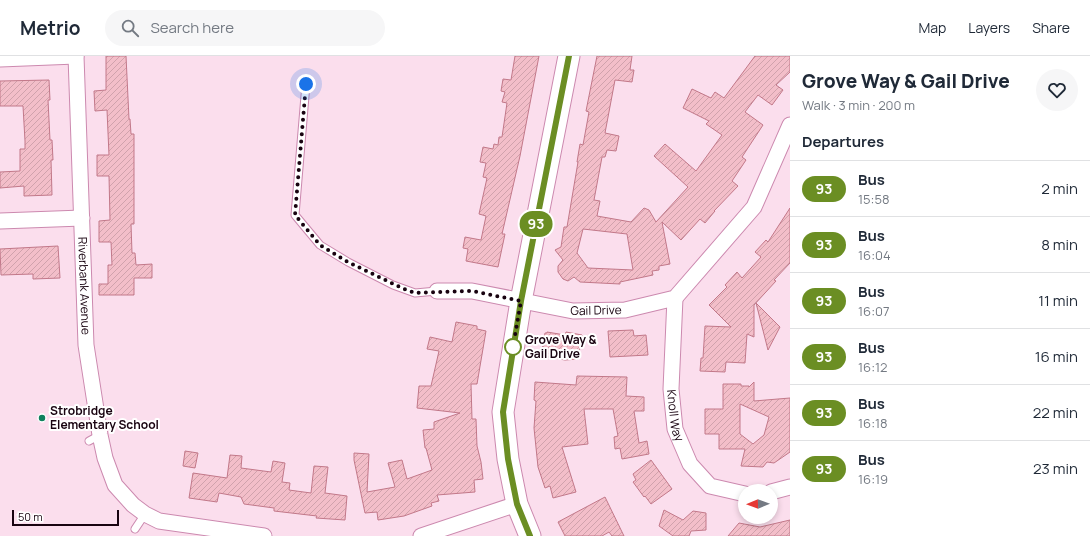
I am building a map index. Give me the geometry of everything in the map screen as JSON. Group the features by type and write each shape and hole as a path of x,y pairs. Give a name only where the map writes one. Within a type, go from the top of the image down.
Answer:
{"main road":[{"path":"530,536 517,504 508,459 503,412 521,301 569,56"}],"street":[{"path":"0,58 76,56"},
{"name":"Riverbank Avenue","path":"76,56 86,345 94,438 105,458 115,485 139,509"},
{"path":"675,298 754,207 790,125"},
{"path":"0,221 82,218"},
{"name":"Gail Drive","path":"437,291 472,291 573,311 625,310 675,298"},
{"name":"Knoll Way","path":"675,298 672,389 675,429 690,464 710,486 738,492"},
{"path":"778,490 790,487"},
{"path":"426,535 517,504"},
{"path":"139,509 159,521 264,536"}],"lane":[{"name":"Gail Drive","path":"306,84 295,215 320,245 348,262 393,285 415,293 437,291"},
{"path":"135,529 139,509"}],"building":[{"path":"106,56 126,56 129,119 131,134 134,134 134,224 131,224 132,253 135,253 136,265 152,264 152,278 134,278 134,295 99,295 99,284 108,284 108,265 112,265 111,242 99,242 99,221 110,220 109,176 97,176 97,155 109,155 107,110 95,111 94,91 106,90"},
{"path":"515,56 539,56 520,156 502,234 505,234 498,267 466,261 468,249 463,248 465,237 481,240 486,216 479,214 487,178 483,177 486,163 480,162 483,147 493,149 494,144 498,145 499,137 502,137 507,103 502,102 505,92 501,91 503,79 511,80"},
{"path":"597,56 632,56 630,70 634,70 632,82 615,80 605,133 619,136 616,151 607,150 605,157 602,157 594,200 600,201 597,216 631,222 644,208 649,210 656,222 688,187 654,156 665,144 696,171 722,135 706,124 709,121 683,108 692,89 711,98 715,92 724,98 755,56 790,56 790,72 776,85 783,90 772,105 758,95 745,112 763,125 742,157 746,160 732,181 738,186 714,211 705,223 700,219 681,240 662,222 670,264 659,266 659,270 652,271 653,275 620,282 620,284 580,282 574,277 568,281 563,279 558,272 558,266 563,260 555,250 561,247 564,227 567,227 580,144 583,145 589,112 586,111","holes":["583,229 627,234 633,270 588,268 577,253"]},
{"path":"49,80 50,100 48,100 50,140 52,140 53,160 51,160 52,195 24,196 24,186 0,188 0,172 20,171 20,149 25,149 25,141 23,106 0,106 0,81"},
{"path":"790,208 790,263 754,305 754,337 747,334 745,363 726,362 725,372 700,371 701,358 703,358 705,326 731,327 709,305 727,287 725,285 737,272 742,278 761,257 755,252 766,240 768,242"},
{"path":"58,246 60,278 33,279 33,274 1,275 0,249"},
{"path":"756,303 780,327 768,350"},
{"path":"456,322 477,326 477,329 486,331 477,384 471,384 472,419 476,419 477,446 483,479 474,480 475,492 437,495 439,501 431,503 432,506 404,516 378,520 377,512 365,513 354,460 354,453 369,454 367,492 395,487 388,463 402,460 407,479 432,470 425,448 423,430 434,429 434,422 460,413 417,408 419,386 431,386 439,351 427,349 430,337 452,342"},
{"path":"633,330 634,336 646,335 648,355 610,357 608,331"},
{"path":"566,332 582,335 578,359 565,360 543,356 542,351 545,333 565,335"},
{"path":"577,376 627,377 626,396 644,397 644,411 634,411 639,443 647,441 649,454 622,459 620,448 615,449 614,437 618,436 613,409 584,409 588,444 562,447 576,492 553,498 550,486 545,488 538,467 534,428 536,401 534,400 535,382 576,385"},
{"path":"754,382 754,401 790,398 790,452 774,463 767,462 763,467 741,466 745,449 719,449 719,434 705,434 705,409 723,409 723,384 741,384 741,386 749,387","holes":["740,404 769,417 764,435 753,444 740,434"]},
{"path":"185,451 198,453 195,468 183,466"},
{"path":"230,455 242,456 241,468 271,472 273,461 285,463 282,482 290,483 289,490 311,493 314,466 328,467 325,493 347,496 345,520 316,518 317,516 274,511 274,508 244,504 241,497 219,493 217,502 189,498 193,473 227,478"},
{"path":"651,460 672,489 651,504 633,482 636,480 633,474"},
{"path":"605,497 624,536 612,536 609,532 602,536 565,536 558,522"},
{"path":"664,510 683,520 693,511 706,513 706,530 691,531 689,536 673,536 659,526"},
{"path":"790,520 790,536 728,536 738,524 760,527"}],"bus line":[{"name":"93","path":"530,536 517,504 508,459 503,412 521,301 569,56"}],"place":[{"name":"Grove Way & Gail Drive","path":"513,347"},
{"name":"Strobridge Elementary School","path":"42,418"}],"route":[{"path":"306,84 295,215 320,245 348,262 393,285 415,293 437,291 472,291 521,301 513,347"}]}
